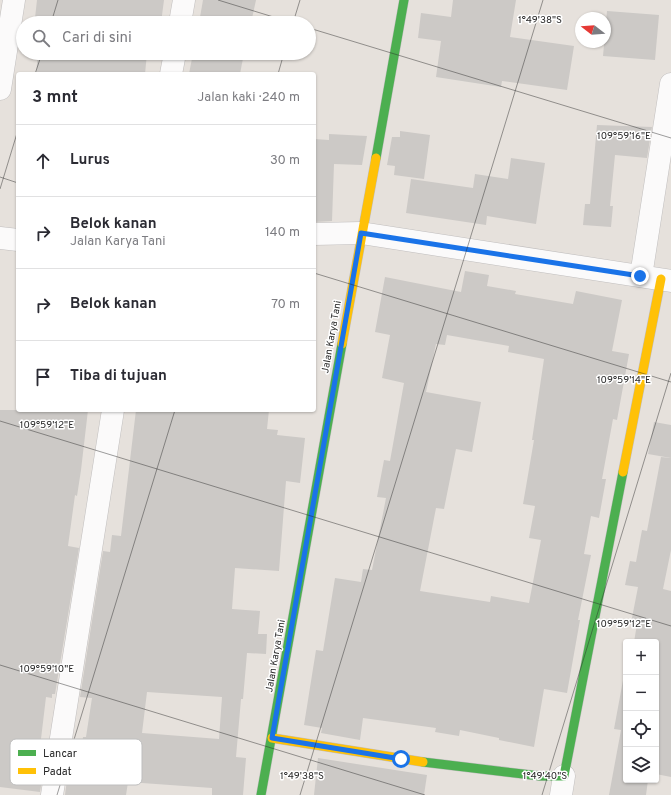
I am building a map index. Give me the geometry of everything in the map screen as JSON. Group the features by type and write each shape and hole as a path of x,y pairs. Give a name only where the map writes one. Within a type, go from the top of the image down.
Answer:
{"street":[{"path":"0,89 14,0"},
{"path":"181,16 184,0"},
{"name":"Jalan Karya Tani","path":"261,795 404,0"},
{"path":"171,72 174,60"},
{"path":"272,738 401,759 540,776 563,786 657,279 671,84"},
{"path":"316,234 361,233 657,279"},
{"path":"0,238 16,240"},
{"path":"61,739 113,412"},
{"path":"52,795 54,785"}],"building":[{"path":"37,0 164,0 162,16 35,16"},
{"path":"203,0 256,0 253,16 200,16"},
{"path":"453,0 516,0 510,37 574,46 567,90 502,81 501,87 436,77 441,41 418,38 421,13 451,17"},
{"path":"607,11 659,15 655,60 603,56 604,48 611,48 611,12"},
{"path":"37,60 146,60 145,72 36,72"},
{"path":"192,60 243,60 240,72 189,72"},
{"path":"597,125 652,127 647,158 615,155 610,206 613,206 611,227 583,225 585,204 590,204"},
{"path":"400,131 430,135 424,179 394,175 395,166 387,165 392,137 400,137"},
{"path":"329,134 367,136 362,165 334,164 332,221 316,222 316,139 329,140"},
{"path":"511,158 545,163 536,224 487,216 486,225 406,213 411,179 473,188 475,174 508,179"},
{"path":"465,271 489,275 487,286 516,291 515,294 573,304 576,291 622,300 612,351 629,354 617,420 613,419 602,479 606,479 599,518 591,516 584,554 591,555 578,620 580,620 567,693 544,689 534,747 460,730 459,736 435,732 436,728 363,718 360,740 321,733 322,728 304,725 316,650 323,651 335,578 361,582 363,569 372,570 386,498 377,497 384,460 390,461 404,383 382,378 390,335 375,332 385,277 461,292","holes":["447,335 509,346 508,352 544,359 532,440 534,440 523,504 535,506 529,538 541,540 529,603 491,596 490,602 420,591 436,508 444,509 456,449 472,452 481,402 426,392 436,344 445,345"]},
{"path":"0,410 16,410 16,412 88,412 81,470 77,496 75,495 68,546 79,548 55,694 52,694 52,698 46,697 41,739 10,739 10,785 41,785 40,792 0,787"},
{"path":"136,412 269,412 267,429 278,430 277,435 305,438 300,483 286,481 279,571 235,568 232,609 260,611 258,634 267,634 266,654 247,653 236,757 246,758 243,795 212,795 212,788 142,783 142,739 83,739 83,737 86,737 92,698 80,697 103,551 110,552 112,535 121,536","holes":["147,692 222,697 219,739 142,733"]},
{"path":"654,422 671,425 671,458 648,454"},
{"path":"661,457 671,458 671,550 663,589 671,591 671,777 659,775 659,639 634,639 637,624 631,623 638,587 625,585 630,561 636,562 642,530 647,531"},
{"path":"623,680 623,783 648,783 646,795 609,795 621,730 614,729"},
{"path":"318,758 427,775 424,795 314,795"},
{"path":"66,785 128,785 126,795 65,795"}],"traffic: fast":[{"path":"376,158 404,0"},
{"path":"261,795 342,344"},
{"path":"423,762 540,776 564,776 623,472"}],"traffic: slow":[{"path":"342,344 376,158"},
{"path":"623,472 661,279"},
{"path":"272,738 423,762"}],"route":[{"path":"401,759 272,738 361,233 640,276"}]}
